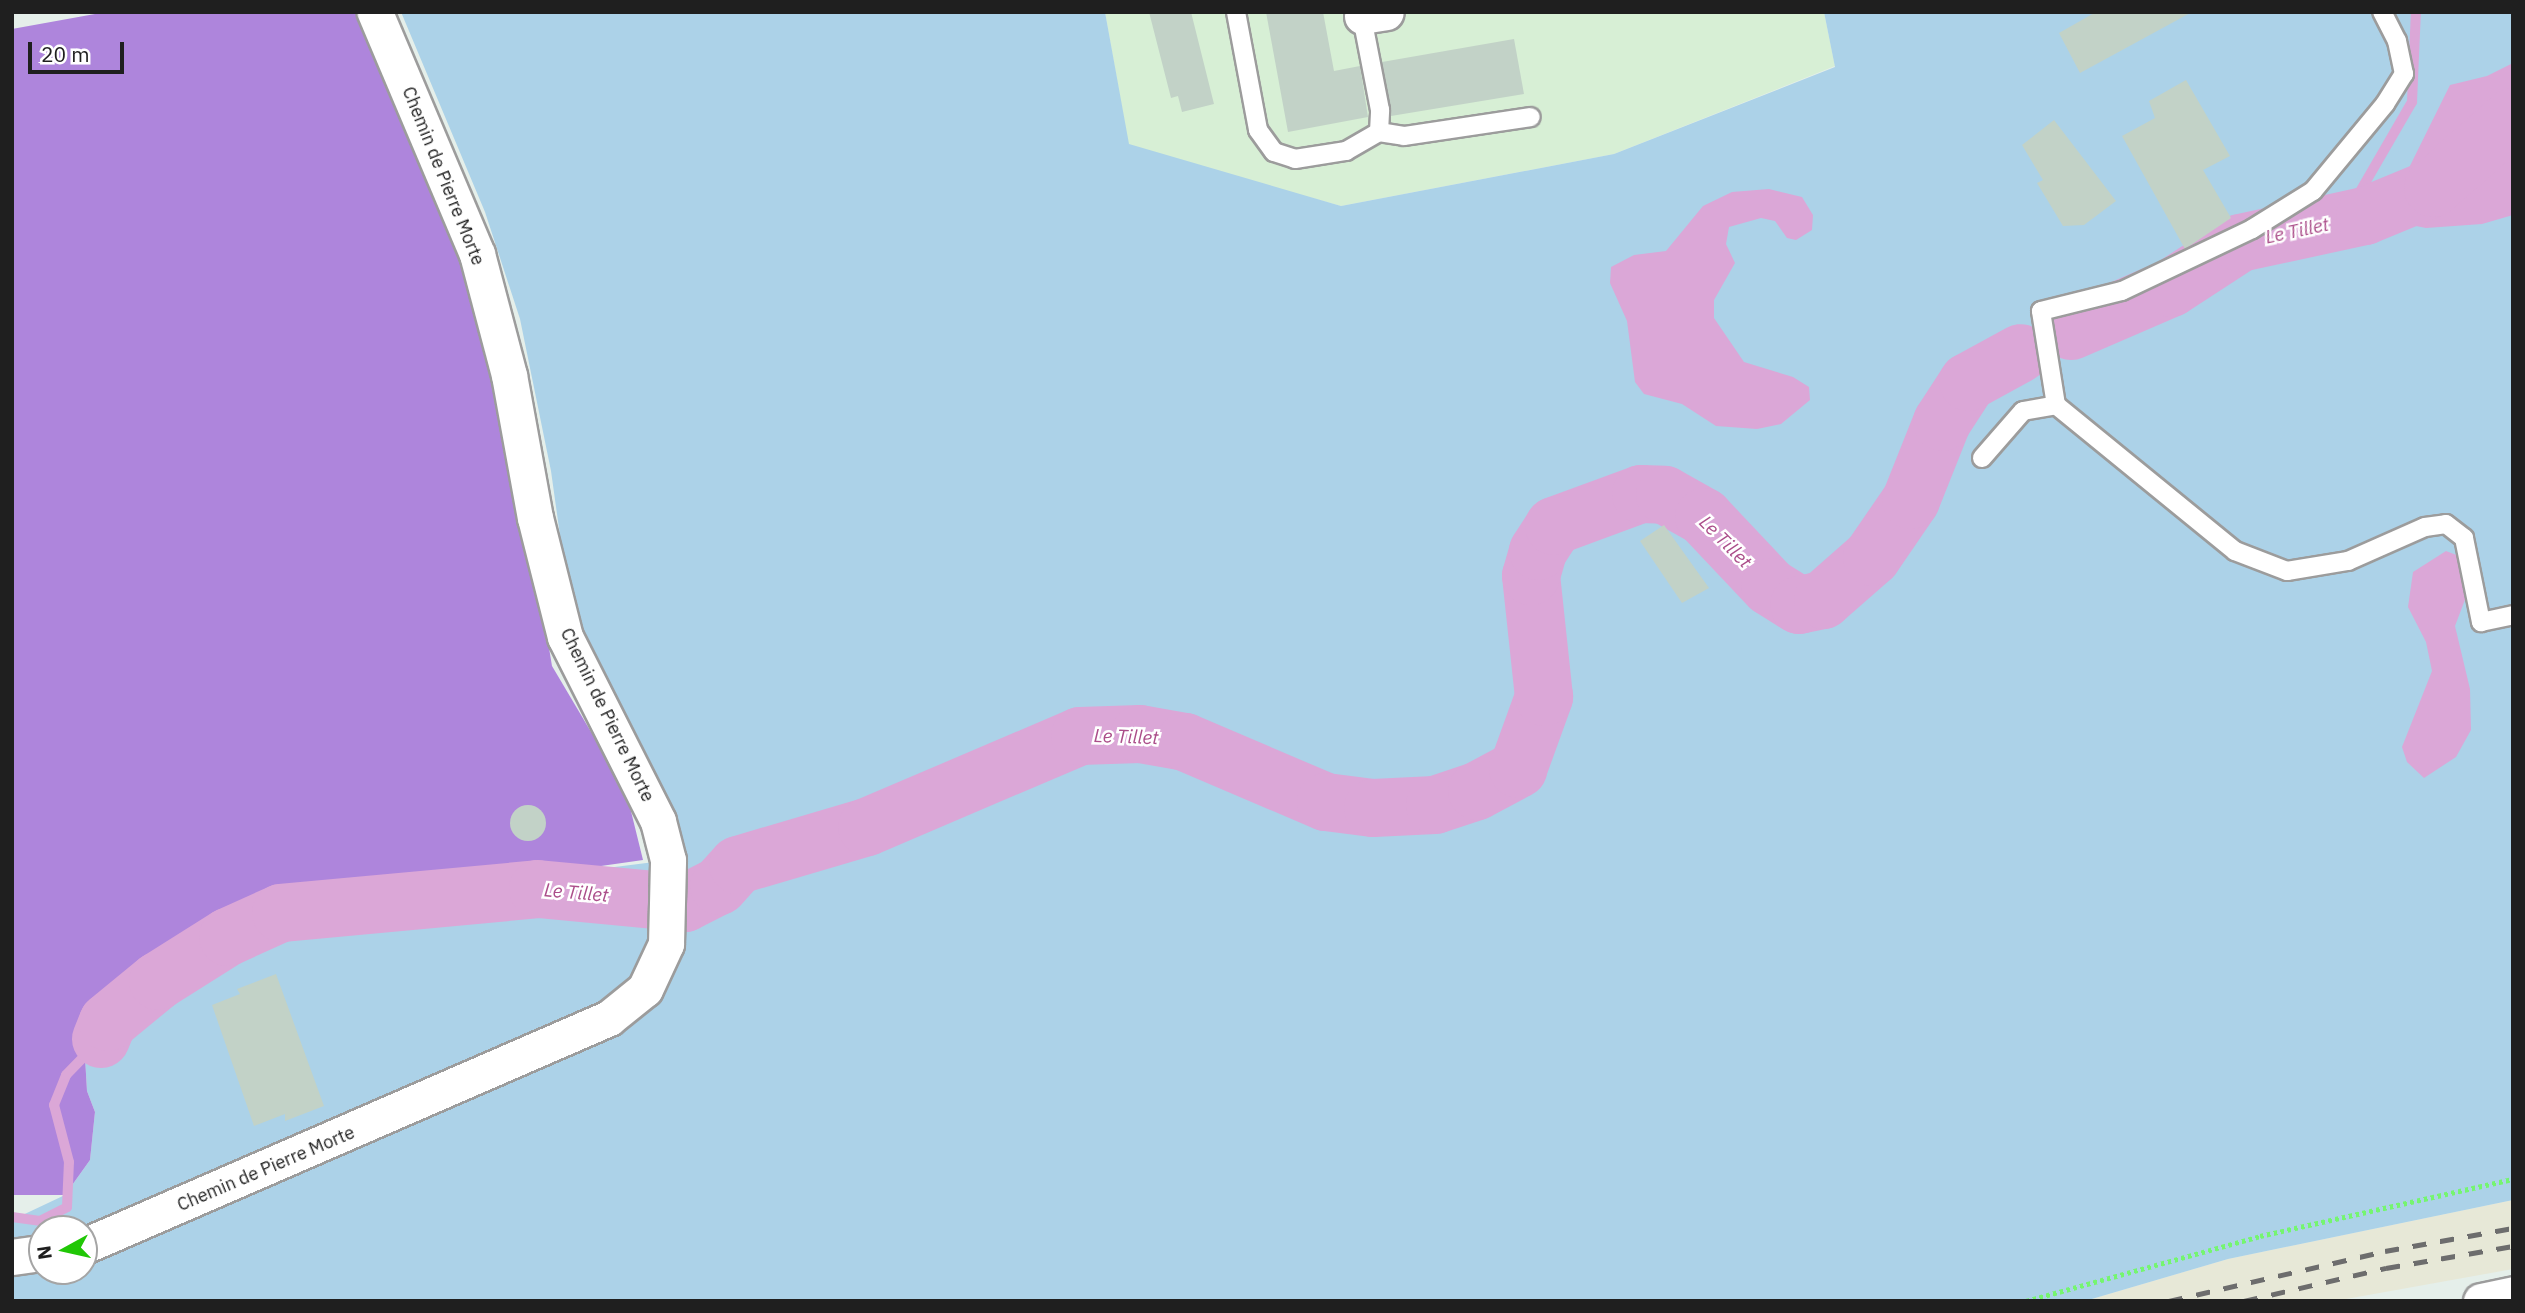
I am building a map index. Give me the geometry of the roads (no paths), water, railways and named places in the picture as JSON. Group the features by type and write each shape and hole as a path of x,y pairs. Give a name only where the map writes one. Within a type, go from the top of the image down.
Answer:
{"street":[{"name":"Chemin de Pierre Morte","path":"98,1240 609,1018 645,989 666,944 668,860 641,781 565,637 535,518 506,363 477,254 375,12"},
{"path":"2481,1301 2513,1294"}],"lane":[{"path":"1236,12 1258,130 1266,146 1283,158 1312,157 1363,145 1379,132 1404,136 1531,117"},
{"path":"2382,12 2397,41 2404,74 2385,104 2313,191 2252,229 2122,291 2041,311 2056,405 2235,551 2287,571 2348,561 2425,527 2446,524 2464,538 2481,622 2513,615"},
{"path":"1369,14 1380,110 1379,132"},
{"path":"1982,458 2023,411 2056,405"}],"waterway":[{"path":"2343,221 2412,102 2416,12"},
{"name":"Le Tillet","path":"2071,331 2171,288 2240,243 2365,216 2433,188 2513,117"},
{"name":"Le Tillet","path":"101,1039 108,1022 158,981 228,937 281,913 538,889 685,903 719,886 738,865 867,827 1080,736 1140,734 1185,742 1326,802 1373,808 1435,805 1477,791 1518,769 1544,697 1531,576 1538,551 1554,526 1641,494 1665,495 1704,517 1770,587 1799,605 1823,600 1872,557 1911,500 1942,422 1968,382 2021,353"},
{"name":"Le Tillet","path":"12,1217 40,1221 67,1207 69,1162 54,1105 66,1075 101,1039"}],"railway":[{"path":"2169,1301 2385,1251 2513,1228"},
{"path":"2244,1301 2386,1268 2513,1246"}]}
